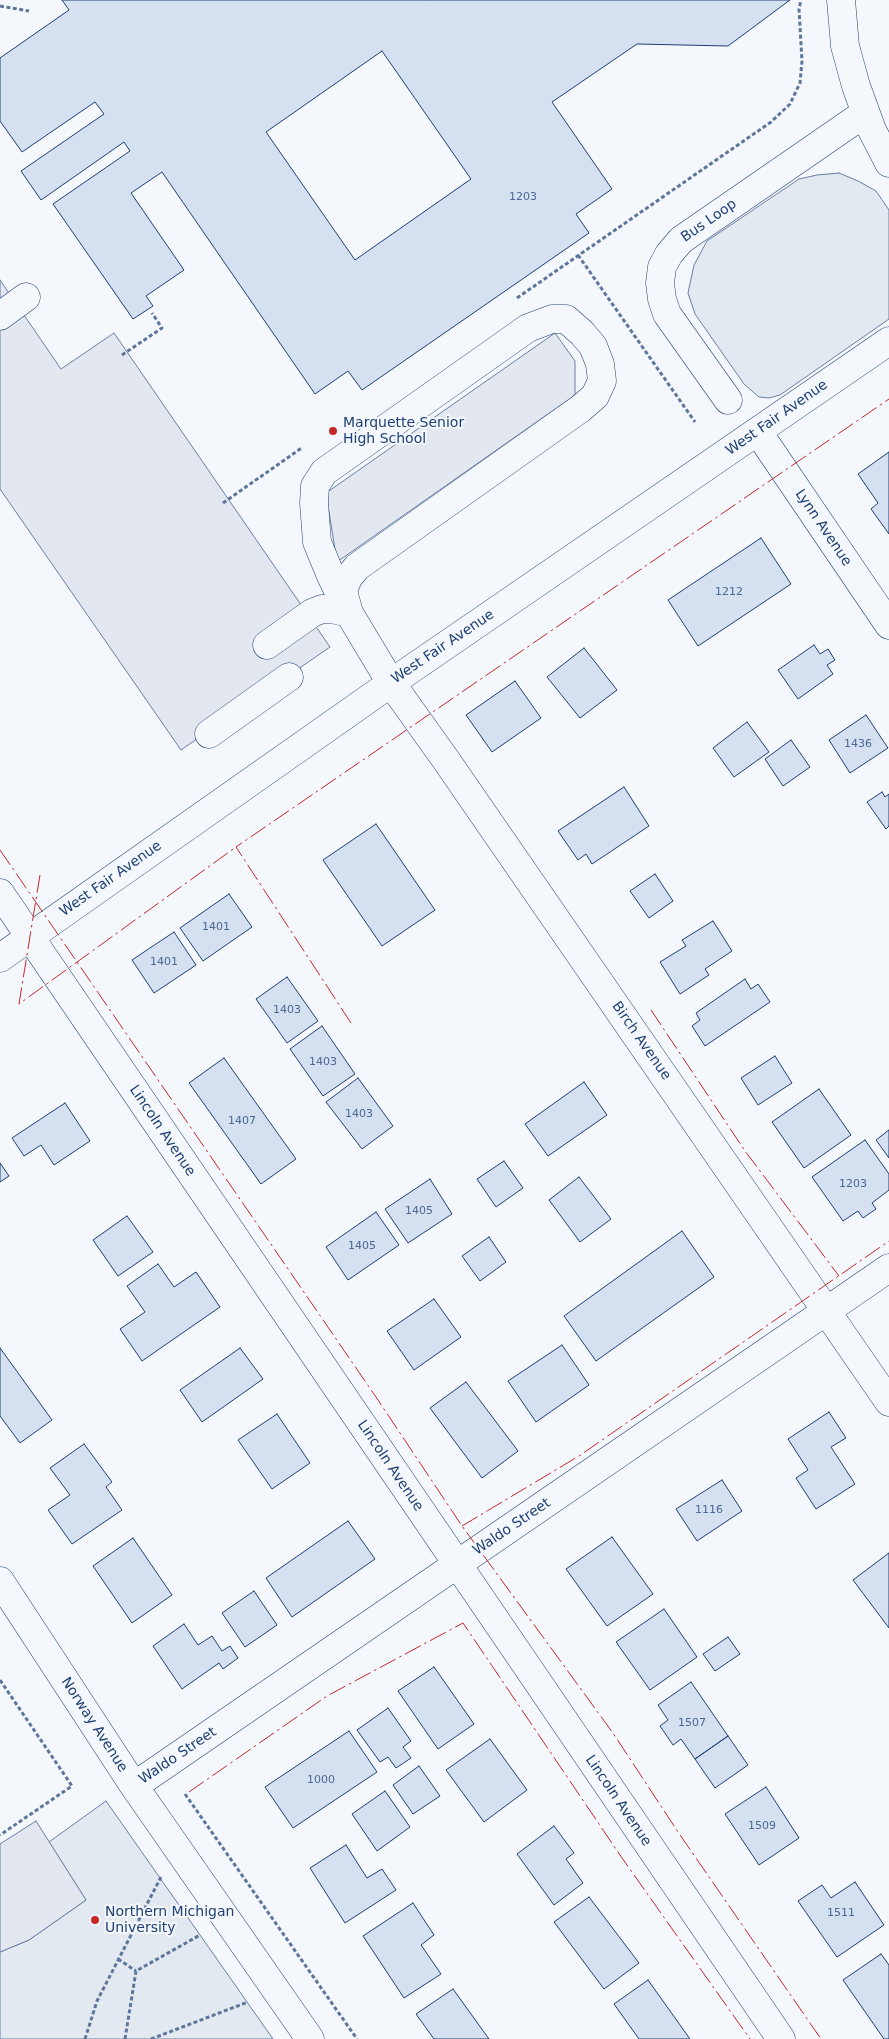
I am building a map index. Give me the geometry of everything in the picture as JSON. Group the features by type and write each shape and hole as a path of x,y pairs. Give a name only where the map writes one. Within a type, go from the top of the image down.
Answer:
{"street":[{"path":"841,0 844,46 865,113 889,163"},
{"name":"Bus Loop","path":"728,400 667,314 660,283 662,267 668,254 681,240 865,113"},
{"path":"0,316 26,297"},
{"path":"552,319 566,320 582,333 593,346 600,364 602,382 595,396 580,409 356,567 348,578 343,591 349,613 317,542 314,503 315,486 324,472 528,328 552,319"},
{"name":"West Fair Avenue","path":"0,958 391,682 889,341"},
{"name":"Lynn Avenue","path":"758,432 889,625"},
{"path":"267,645 317,611 332,609 349,613"},
{"name":"Birch Avenue","path":"349,613 391,682 889,1402"},
{"path":"209,734 289,677"},
{"name":"Lincoln Avenue","path":"0,893 781,2039"},
{"name":"Waldo Street","path":"134,1786 889,1268"},
{"name":"Norway Avenue","path":"0,1581 134,1786 310,2039"}],"path":[{"path":"514,300 771,122 790,104 800,83 802,62 799,9 801,0"},
{"path":"0,6 29,11"},
{"path":"578,255 695,422"},
{"path":"122,355 162,328 152,313"},
{"path":"223,503 305,446"},
{"path":"0,1680 72,1786 0,1835"},
{"path":"185,1794 357,2039"},
{"path":"85,2039 96,2001 176,1847"},
{"path":"136,1971 227,1920"},
{"path":"118,1959 136,1971"},
{"path":"125,2039 136,1971"},
{"path":"151,2039 277,1991"}],"shaded area":[{"path":"839,173 876,191 889,210 889,319 780,395 769,398 759,397 744,384 695,314 688,293 694,265 707,241 799,179"},
{"path":"0,280 61,369 114,333 330,647 181,750 0,489"},
{"path":"555,333 575,361 575,395 337,562 326,493"},
{"name":"Northern Michigan University","path":"106,1801 273,2039 0,2039 0,1952 29,1940 86,1900 49,1842"},
{"path":"36,1821 86,1900 29,1940 0,1952 0,1844"}],"building":[{"name":"Marquette Senior High School","path":"62,0 790,0 728,46 637,44 552,102 612,189 576,214 589,233 362,390 348,371 315,394 162,172 131,193 184,270 146,296 153,306 133,319 53,204 130,151 124,142 41,200 21,171 104,114 95,102 22,152 0,121 0,58 69,10","holes":["382,51 471,179 355,260 266,132"]},
{"path":"889,452 889,534 871,509 878,503 858,474"},
{"path":"761,538 791,584 698,646 668,600"},
{"path":"814,645 820,654 828,649 835,660 827,665 833,674 798,699 778,670"},
{"path":"584,648 617,690 580,718 547,677"},
{"path":"515,681 541,718 492,752 466,715"},
{"path":"866,715 888,748 850,773 829,740"},
{"path":"747,722 769,752 734,777 713,748"},
{"path":"791,740 810,767 783,786 765,759"},
{"path":"624,787 649,826 592,864 586,854 578,860 558,831"},
{"path":"882,792 885,797 889,794 889,826 886,829 867,802"},
{"path":"376,824 435,910 382,946 323,860"},
{"path":"655,874 673,901 649,918 630,891"},
{"path":"229,894 252,927 203,961 180,928"},
{"path":"713,921 732,951 705,969 709,975 680,994 660,962 686,946 682,940"},
{"path":"174,932 196,965 154,993 132,960"},
{"path":"287,977 318,1021 287,1043 256,999"},
{"path":"745,979 751,989 758,984 770,1002 705,1046 692,1026 700,1020 696,1013"},
{"path":"322,1026 355,1074 323,1096 290,1049"},
{"path":"775,1056 792,1083 758,1105 741,1078"},
{"path":"224,1058 296,1159 261,1184 189,1083"},
{"path":"358,1078 393,1126 362,1149 326,1102"},
{"path":"584,1082 607,1115 548,1156 525,1124"},
{"path":"819,1089 851,1135 804,1168 772,1122"},
{"path":"65,1103 90,1141 54,1165 41,1145 24,1156 12,1138"},
{"path":"889,1130 889,1158 876,1140"},
{"path":"865,1140 889,1174 889,1190 872,1203 876,1209 863,1218 858,1211 843,1221 812,1177"},
{"path":"504,1161 523,1188 496,1207 477,1179"},
{"path":"0,1163 9,1176 0,1182"},
{"path":"579,1177 611,1219 580,1242 549,1200"},
{"path":"430,1179 452,1214 408,1243 385,1209"},
{"path":"376,1212 399,1245 348,1280 326,1247"},
{"path":"127,1216 153,1252 118,1276 93,1240"},
{"path":"682,1231 714,1277 596,1361 564,1316"},
{"path":"489,1237 506,1262 480,1281 462,1256"},
{"path":"158,1264 174,1287 196,1272 220,1307 142,1361 120,1329 145,1312 127,1286"},
{"path":"434,1299 461,1337 414,1370 387,1331"},
{"path":"562,1345 589,1385 536,1422 508,1381"},
{"path":"0,1348 52,1420 20,1443 0,1416"},
{"path":"240,1348 263,1379 202,1422 180,1390"},
{"path":"466,1382 518,1451 482,1478 430,1408"},
{"path":"829,1412 846,1438 831,1447 855,1484 816,1509 796,1478 808,1470 788,1439"},
{"path":"277,1414 310,1463 272,1489 238,1440"},
{"path":"84,1444 112,1482 106,1487 122,1510 72,1544 48,1510 70,1495 50,1468"},
{"path":"722,1480 742,1511 697,1541 676,1509"},
{"path":"348,1521 375,1559 292,1617 266,1578"},
{"path":"612,1537 653,1594 607,1626 566,1569"},
{"path":"133,1538 172,1595 132,1623 93,1566"},
{"path":"889,1553 889,1628 853,1580"},
{"path":"254,1591 277,1625 245,1647 222,1613"},
{"path":"664,1609 697,1657 650,1690 616,1642"},
{"path":"184,1624 198,1645 212,1636 222,1651 230,1646 238,1658 223,1669 219,1663 182,1689 153,1646"},
{"path":"728,1637 740,1654 715,1671 703,1654"},
{"path":"434,1667 474,1724 438,1749 398,1691"},
{"path":"691,1682 728,1736 695,1759 681,1739 673,1745 660,1726 668,1720 658,1705"},
{"path":"388,1708 411,1741 403,1747 411,1758 396,1768 388,1757 380,1762 357,1730"},
{"path":"349,1731 377,1772 293,1828 265,1787"},
{"path":"728,1736 748,1765 715,1788 695,1759"},
{"path":"490,1739 527,1790 484,1822 446,1770"},
{"path":"419,1766 440,1796 413,1814 393,1785"},
{"path":"766,1787 799,1838 759,1865 725,1814"},
{"path":"385,1791 410,1827 377,1851 352,1814"},
{"path":"554,1826 574,1853 566,1859 583,1883 554,1905 517,1854"},
{"path":"346,1845 367,1878 382,1869 396,1890 345,1923 310,1868"},
{"path":"855,1882 884,1925 837,1957 798,1901 822,1885 831,1898"},
{"path":"589,1897 639,1963 604,1989 554,1922"},
{"path":"413,1903 434,1935 421,1945 441,1974 404,1998 363,1936"},
{"path":"881,1954 889,1965 889,2039 884,2039 843,1980"},
{"path":"648,1980 690,2039 639,2039 614,2004"},
{"path":"453,1989 489,2039 434,2039 416,2014"}],"power":[{"path":"351,1023 236,847 889,399"},
{"path":"40,875 19,1004 236,847"},
{"path":"0,850 376,1397 462,1526 613,1733 678,1832 821,2039"},
{"path":"651,1010 745,1151 839,1276"},
{"path":"462,1526 579,1456 889,1241"},
{"path":"189,1792 327,1696 463,1623 622,1858 750,2039"}],"place":[{"name":"Marquette Senior High School","path":"333,431"},
{"name":"Northern Michigan University","path":"95,1920"}]}
